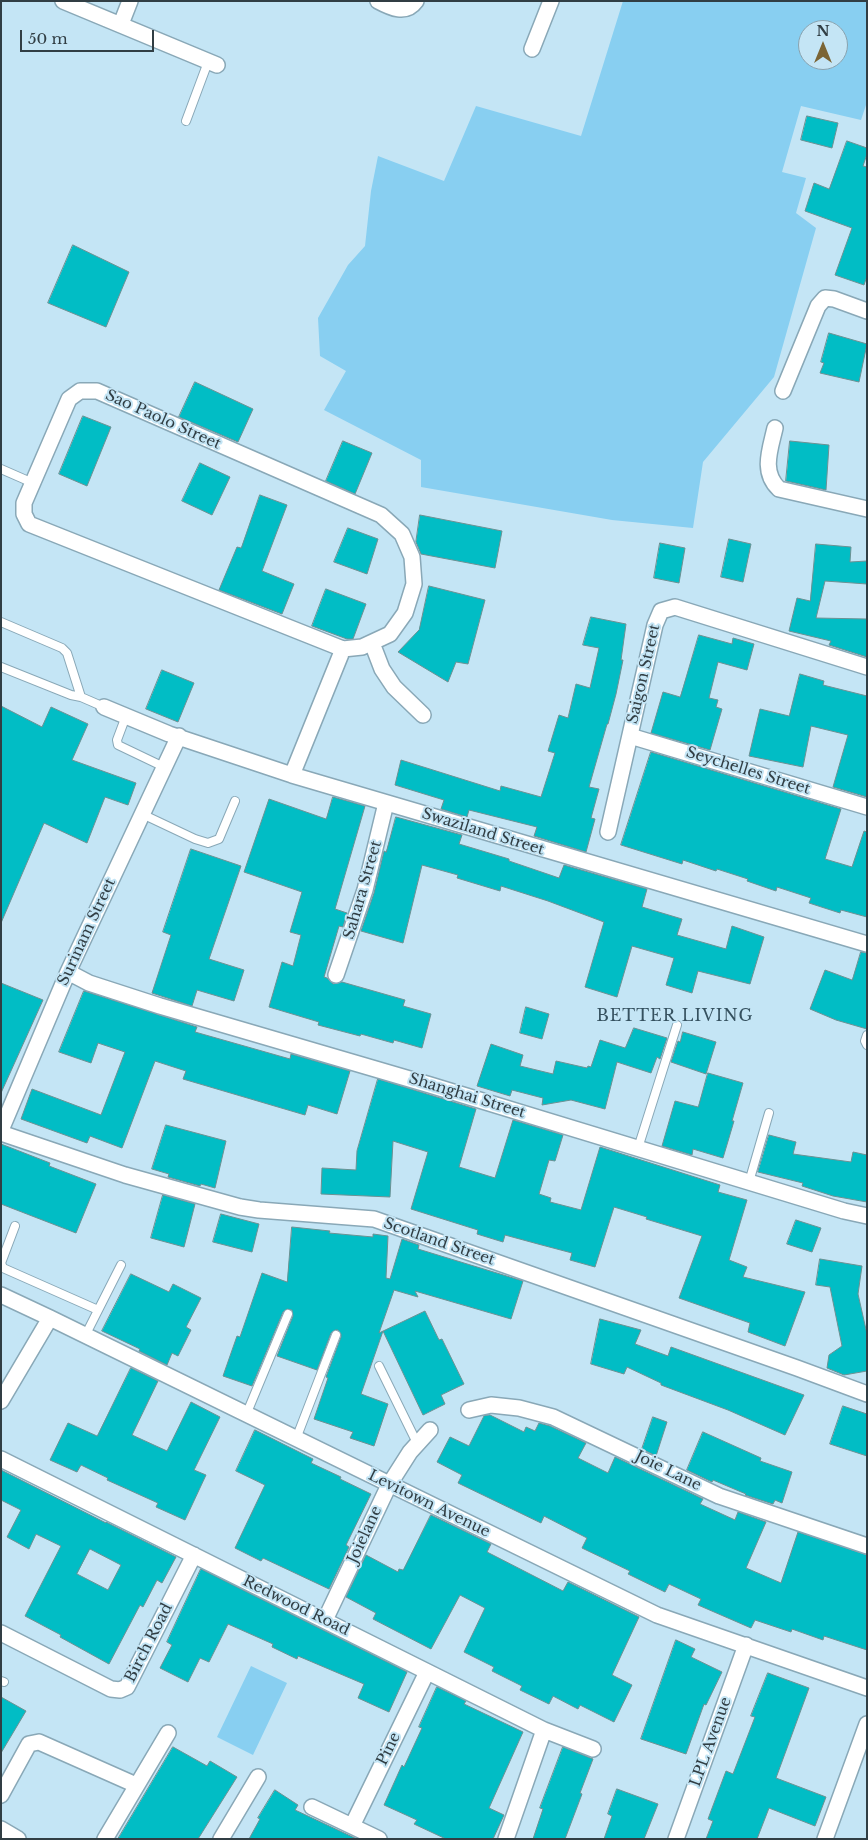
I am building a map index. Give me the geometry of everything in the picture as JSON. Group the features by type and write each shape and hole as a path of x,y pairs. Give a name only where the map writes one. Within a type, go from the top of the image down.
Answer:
{"street":[{"path":"63,1 212,63"},
{"path":"121,24 130,1"},
{"path":"378,1 390,7 406,10 416,1"},
{"path":"532,49 551,1"},
{"path":"783,390 818,306 825,298 834,299 867,311"},
{"name":"Sao Paolo Street","path":"88,390 97,392 381,515 402,534 412,557 414,584 405,613 390,634 362,647 343,650 30,524 23,508 33,483 69,399 74,394 88,390"},
{"path":"775,428 768,463 770,478 779,489 867,509"},
{"name":"Saigon Street","path":"608,832 657,617 662,610 675,607 867,667"},
{"path":"372,643 382,669 394,687 423,714"},
{"path":"292,775 343,650"},
{"name":"Swaziland Street","path":"104,707 168,734 179,736 292,775 867,944"},
{"name":"Surinam Street","path":"1,1132 68,972 179,736"},
{"name":"Seychelles Street","path":"630,736 867,807"},
{"name":"Sahara Street","path":"336,975 365,890 386,803"},
{"name":"Shanghai Street","path":"68,972 89,983 134,997 867,1216"},
{"name":"Scotland Street","path":"1,1132 125,1175 240,1207 374,1219 867,1394"},
{"name":"Levitown Avenue","path":"1,1295 656,1615 867,1688"},
{"path":"1,1401 50,1318"},
{"name":"Joie Lane","path":"469,1410 492,1405 519,1408 553,1417 719,1496 867,1546"},
{"name":"Joielane","path":"325,1620 389,1485 417,1443 430,1430"},
{"name":"Redwood Road","path":"1,1459 544,1730 593,1749"},
{"name":"Birch Road","path":"1,1633 112,1689 120,1690 127,1687 194,1556"},
{"name":"LPL Avenue","path":"676,1839 746,1645"},
{"name":"Pine","path":"352,1826 427,1672"},
{"path":"825,1839 867,1724"},
{"path":"506,1839 544,1730"},
{"path":"105,1839 168,1733"},
{"path":"1,1795 29,1744 34,1742 39,1742 136,1785"},
{"path":"221,1839 258,1777"},
{"path":"312,1807 379,1839"},
{"path":"1,1829 18,1839"}],"lane":[{"path":"186,121 212,63"},
{"path":"1,469 33,483"},
{"path":"1,622 62,648 67,653 81,697"},
{"path":"1,667 104,707"},
{"path":"126,716 117,740 118,745 164,767"},
{"path":"142,814 195,839 208,843 220,838 234,801"},
{"path":"638,1148 677,1026"},
{"path":"867,1035 865,1041 867,1046"},
{"path":"749,1182 769,1113"},
{"path":"15,1226 1,1263 3,1268 98,1310"},
{"path":"85,1336 121,1265"},
{"path":"246,1415 288,1314"},
{"path":"296,1439 336,1335"},
{"path":"379,1366 417,1443"}],"shaded area":[{"path":"623,1 867,1 867,102 861,120 801,106 782,172 806,178 796,213 816,228 774,377 703,462 693,528 612,520 421,487 421,460 324,410 346,371 320,356 318,318 348,265 365,246 371,191 378,156 444,181 476,106 581,136"},
{"path":"251,1666 287,1683 253,1755 217,1737"}],"building":[{"path":"807,116 838,123 832,148 801,140"},
{"path":"847,141 867,148 863,166 867,167 867,276 864,285 835,275 852,228 805,211 814,183 829,189"},
{"path":"73,245 129,272 106,327 48,303"},
{"path":"829,333 867,344 859,382 820,373 824,363 821,362"},
{"path":"195,382 253,409 238,442 179,417"},
{"path":"83,416 111,427 87,486 59,474"},
{"path":"343,441 372,453 355,494 326,481"},
{"path":"790,441 829,445 826,490 786,481"},
{"path":"200,463 230,477 212,515 182,501"},
{"path":"260,495 287,505 262,571 294,584 282,614 219,590 237,547 241,548"},
{"path":"420,515 502,531 495,568 421,554 416,542"},
{"path":"348,528 378,539 367,574 334,562"},
{"path":"729,539 751,544 743,582 721,577"},
{"path":"660,543 685,548 679,583 654,578"},
{"path":"816,544 851,547 850,562 867,561 867,584 825,581 816,618 867,619 867,657 829,645 831,641 789,631 797,598 810,601"},
{"path":"429,586 485,600 468,664 456,662 448,682 398,652 419,630"},
{"path":"326,589 366,604 353,639 347,639 312,626"},
{"path":"591,617 626,624 621,660 623,660 616,694 589,787 599,789 591,818 595,819 586,852 534,836 537,827 469,810 467,817 441,809 444,800 395,785 401,760 500,791 501,786 541,797 555,753 548,751 559,715 568,718 576,684 590,688 599,648 583,645"},
{"path":"699,635 732,644 733,638 754,644 747,670 718,662 709,698 718,700 716,707 722,709 710,750 651,733 663,692 680,697"},
{"path":"162,670 194,683 178,722 146,709"},
{"path":"800,674 824,681 823,685 867,696 867,797 833,787 848,735 811,726 803,767 749,756 760,709 789,716"},
{"path":"1,706 42,727 51,707 88,724 72,760 136,783 128,805 105,797 87,843 44,823 1,923"},
{"path":"651,752 841,809 825,859 852,867 864,831 867,832 867,917 841,910 840,913 809,903 811,898 777,887 776,891 717,869 716,871 683,860 682,864 621,845"},
{"path":"333,797 365,806 335,909 347,913 343,927 339,926 324,977 333,984 342,982 405,1000 403,1006 431,1014 422,1048 394,1040 393,1043 318,1025 319,1022 269,1007 282,962 293,966 301,935 290,932 302,892 244,872 269,799 326,819"},
{"path":"396,817 462,835 459,844 509,859 509,861 559,878 564,865 647,889 642,907 682,919 677,935 726,949 732,926 764,937 750,984 698,971 692,993 666,985 674,958 632,946 617,997 585,987 604,922 501,886 500,891 457,878 458,875 422,865 403,943 361,931"},
{"path":"191,849 241,866 209,959 244,970 234,1001 197,990 192,1006 152,993 171,935 163,932"},
{"path":"861,952 867,953 867,1029 836,1020 810,1009 825,970 852,980"},
{"path":"1,983 43,1000 1,1093"},
{"path":"84,991 197,1027 195,1032 290,1059 291,1054 350,1071 337,1114 308,1105 305,1115 183,1079 186,1071 155,1061 122,1148 90,1136 87,1143 21,1119 32,1089 101,1115 125,1052 98,1043 91,1063 59,1052"},
{"path":"526,1007 549,1014 542,1039 520,1033"},
{"path":"634,1028 667,1038 660,1059 657,1057 651,1073 617,1062 605,1109 571,1100 542,1105 543,1098 512,1090 510,1096 477,1086 491,1044 523,1055 520,1066 553,1074 556,1061 587,1068 588,1066 591,1067 600,1040 625,1048"},
{"path":"683,1032 716,1042 706,1074 671,1062"},
{"path":"708,1073 743,1083 723,1158 693,1149 692,1155 662,1146 675,1101 698,1107"},
{"path":"378,1079 476,1109 459,1167 495,1178 513,1120 563,1135 555,1161 549,1160 539,1194 551,1198 550,1202 581,1210 600,1147 720,1185 718,1192 747,1200 729,1260 747,1267 743,1277 805,1292 785,1346 748,1332 750,1323 679,1298 702,1236 646,1219 647,1217 614,1207 595,1267 570,1260 572,1253 505,1235 503,1242 477,1234 478,1230 411,1209 428,1152 393,1141 390,1197 321,1194 322,1168 356,1170 357,1151"},
{"path":"166,1125 226,1141 215,1188 168,1177 169,1174 152,1169"},
{"path":"769,1135 796,1142 793,1154 851,1162 853,1152 867,1155 867,1202 833,1196 802,1186 803,1183 758,1172"},
{"path":"1,1144 50,1163 49,1166 96,1184 76,1233 1,1204"},
{"path":"163,1195 195,1204 184,1247 151,1238"},
{"path":"221,1214 259,1224 252,1252 213,1242"},
{"path":"796,1220 821,1228 812,1252 787,1244"},
{"path":"292,1227 330,1231 329,1233 373,1237 373,1234 388,1236 386,1278 390,1279 402,1239 419,1245 418,1249 523,1281 511,1319 415,1291 418,1297 394,1290 379,1333 383,1331 361,1394 388,1404 374,1446 350,1438 353,1432 314,1419 328,1378 326,1377 341,1337 338,1330 331,1333 317,1370 277,1356 293,1316 292,1310 287,1309 283,1312 252,1386 223,1376 237,1336 240,1337 262,1273 287,1282"},
{"path":"820,1259 862,1266 858,1294 867,1334 867,1371 844,1375 827,1368 829,1355 842,1346 830,1287 816,1285"},
{"path":"131,1274 169,1292 173,1284 201,1298 186,1327 191,1330 178,1356 172,1353 167,1365 139,1351 140,1349 102,1331"},
{"path":"425,1311 439,1340 442,1339 464,1384 441,1395 445,1404 423,1415 383,1331"},
{"path":"600,1319 641,1330 635,1344 668,1356 671,1347 804,1395 785,1435 728,1410 661,1385 661,1383 627,1367 624,1374 591,1364"},
{"path":"131,1368 158,1381 132,1435 167,1451 191,1402 220,1417 194,1470 206,1475 185,1520 156,1507 158,1503 107,1480 108,1478 81,1465 77,1472 50,1460 68,1423 97,1436"},
{"path":"843,1406 867,1414 867,1456 830,1444"},
{"path":"490,1415 524,1432 526,1427 535,1431 539,1423 550,1426 586,1443 578,1458 608,1473 615,1457 703,1499 700,1504 735,1520 738,1512 766,1522 746,1568 781,1583 798,1532 867,1555 867,1650 824,1636 823,1640 792,1629 791,1632 755,1620 751,1628 698,1605 701,1599 669,1584 665,1592 628,1574 630,1571 582,1548 587,1538 544,1516 541,1523 458,1483 462,1475 437,1462 450,1437 469,1446 484,1416"},
{"path":"653,1417 667,1422 656,1456 642,1449"},
{"path":"255,1430 313,1459 311,1463 371,1494 346,1545 349,1547 329,1589 263,1558 261,1561 235,1548 265,1485 236,1471"},
{"path":"703,1432 761,1458 760,1461 792,1472 782,1503 775,1500 773,1504 745,1495 687,1470"},
{"path":"1,1470 176,1557 162,1583 157,1580 143,1607 140,1605 109,1664 25,1616 61,1546 36,1534 29,1549 7,1537 21,1510 1,1500","holes":["90,1549 121,1565 108,1590 77,1574"]},
{"path":"431,1515 491,1544 487,1552 563,1591 568,1582 639,1617 612,1675 632,1685 614,1722 580,1705 578,1709 553,1696 549,1704 520,1690 522,1686 492,1671 494,1667 464,1652 485,1608 460,1595 431,1649 373,1619 376,1613 346,1597 366,1555 398,1572 399,1569 403,1570"},
{"path":"201,1569 407,1672 389,1712 358,1698 364,1684 298,1656 297,1659 272,1647 273,1644 228,1624 209,1662 200,1658 188,1682 160,1668 172,1645 167,1642"},
{"path":"676,1640 695,1649 691,1657 722,1672 706,1705 704,1704 686,1754 641,1739"},
{"path":"768,1673 809,1688 776,1778 826,1797 815,1826 769,1808 757,1839 706,1839 713,1821 708,1819 726,1771 733,1774 755,1717 751,1716"},
{"path":"437,1687 466,1701 464,1704 523,1732 489,1808 504,1815 493,1839 446,1839 414,1824 417,1820 384,1805 402,1765 404,1767 422,1728 419,1727"},
{"path":"1,1697 26,1711 1,1753"},
{"path":"173,1747 207,1766 210,1761 237,1777 198,1839 118,1839"},
{"path":"563,1747 593,1759 580,1793 582,1794 565,1839 533,1839 543,1809 540,1808"},
{"path":"617,1789 658,1804 644,1839 604,1839 612,1816 608,1814"},
{"path":"275,1790 298,1805 295,1810 357,1839 249,1839 260,1819 258,1818"}],"district":[{"name":"BETTER LIVING","path":"675,1016"}]}
